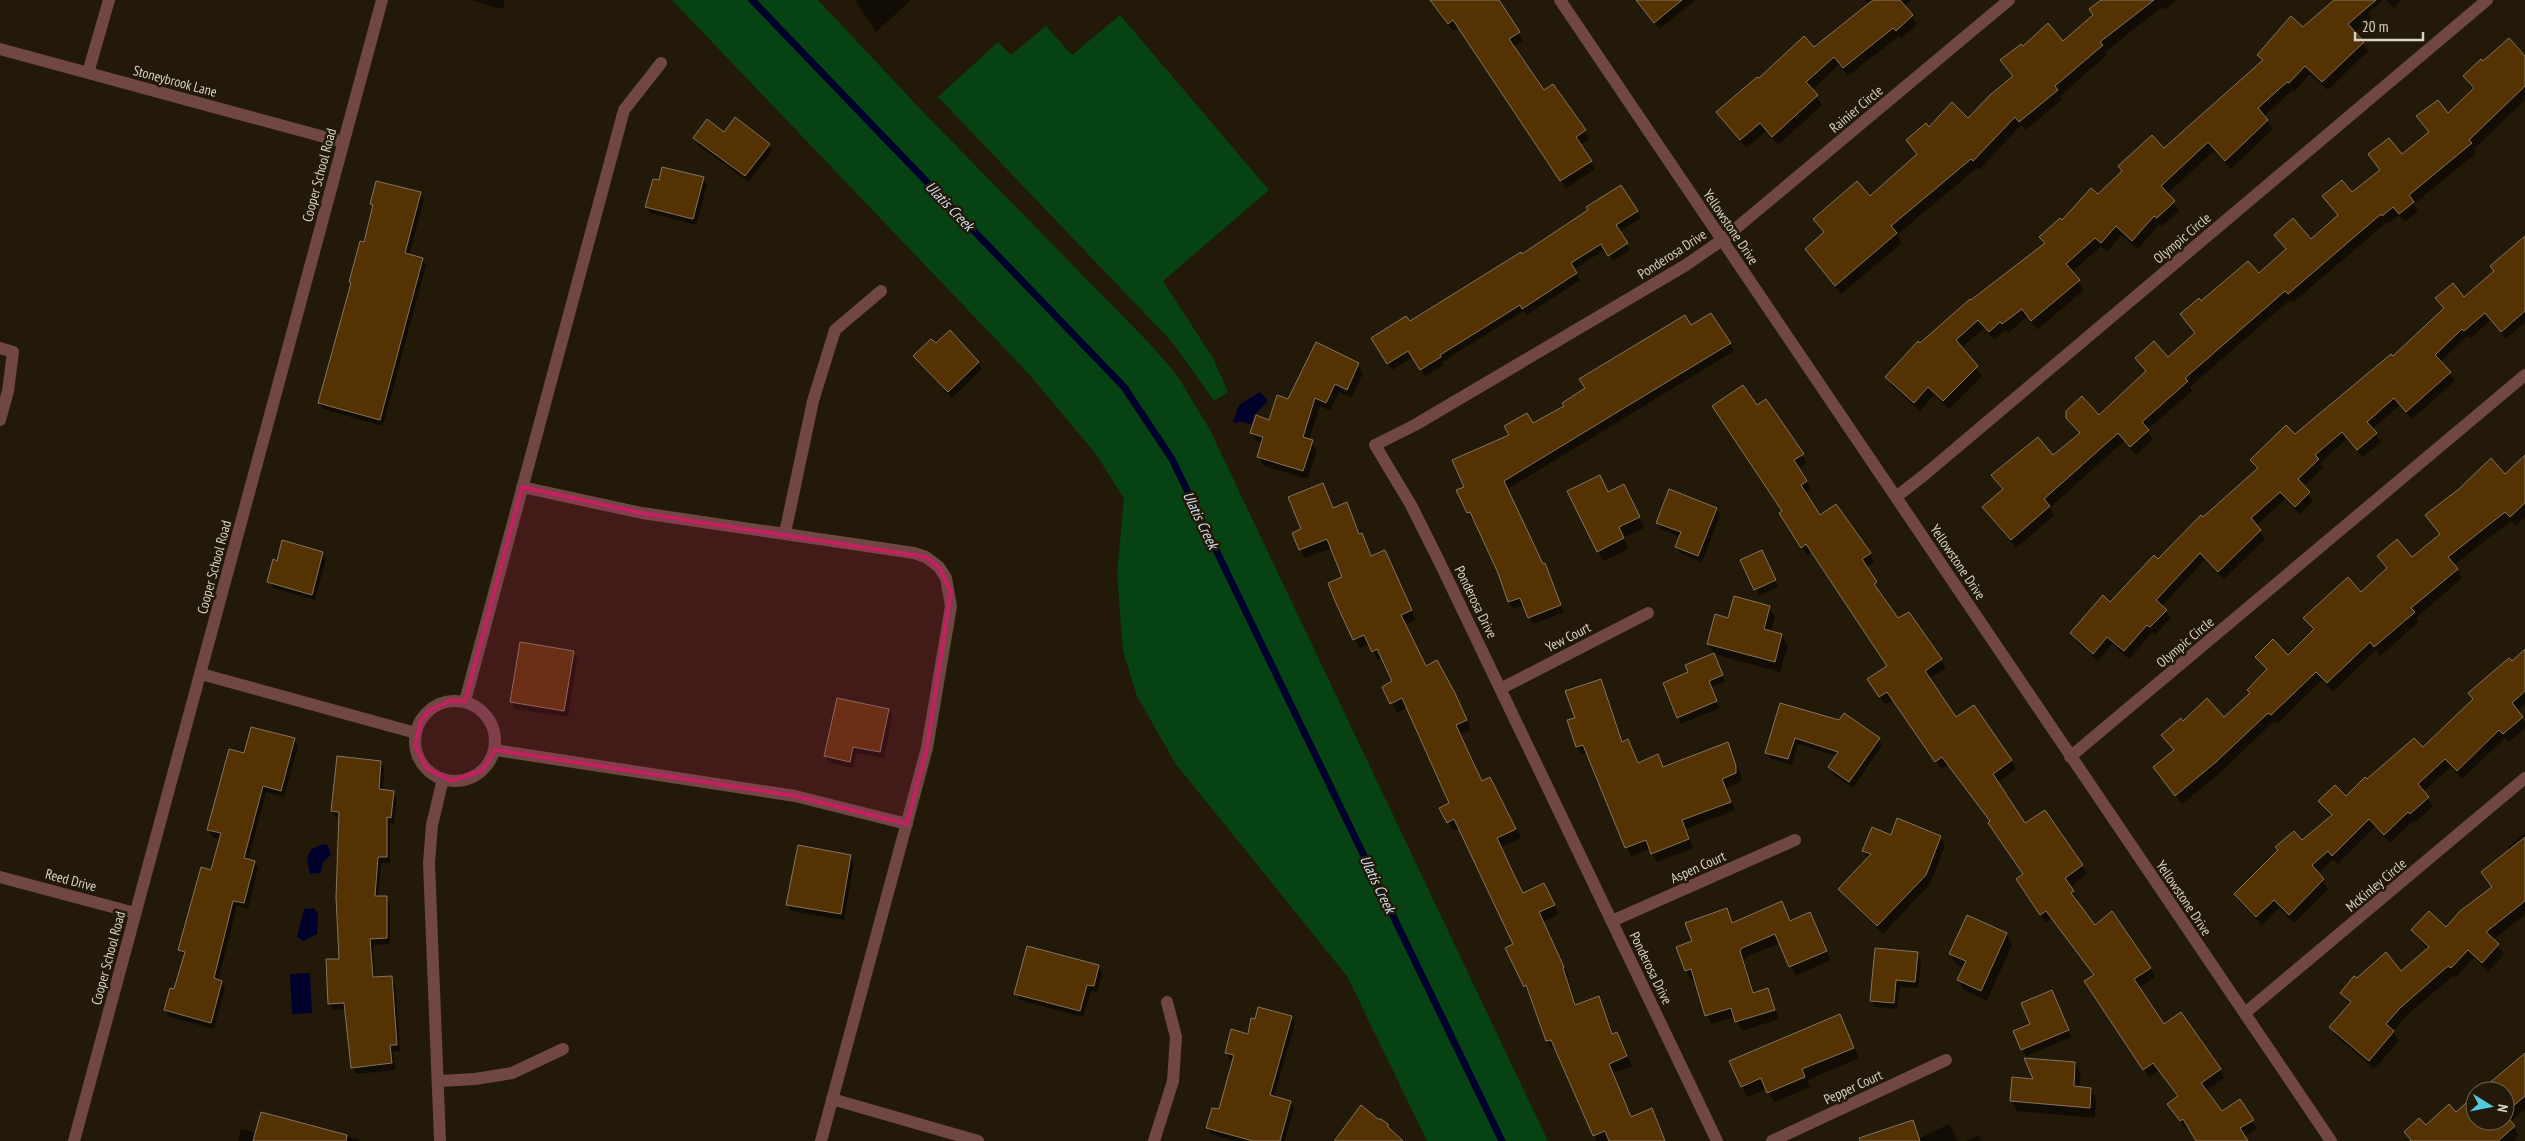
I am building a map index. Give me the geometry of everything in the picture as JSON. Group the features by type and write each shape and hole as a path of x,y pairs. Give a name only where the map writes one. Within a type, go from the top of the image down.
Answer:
{"street":[{"path":"88,73 109,0"},
{"name":"Cooper School Road","path":"74,1141 382,0"},
{"name":"Yellowstone Drive","path":"1560,0 2331,1141"},
{"name":"Rainier Circle","path":"1722,240 2009,0"},
{"name":"Olympic Circle","path":"1896,497 2487,0"},
{"name":"Stoneybrook Lane","path":"0,49 343,142"},
{"path":"465,701 624,110 662,63"},
{"name":"Ponderosa Drive","path":"1718,1141 1502,688 1411,504 1375,445 1415,425 1686,264 1722,240"},
{"path":"785,533 813,401 835,330 881,291"},
{"path":"0,348 13,352 8,391 0,420"},
{"name":"Olympic Circle","path":"2070,757 2525,375"},
{"path":"522,487 555,496 642,513 785,533 914,554 926,557 939,567 946,578 951,606 927,748 821,1141"},
{"name":"Yew Court","path":"1502,688 1648,613"},
{"path":"201,674 416,733"},
{"path":"452,700 465,701 486,714 496,738 495,750 482,771 472,778 460,781 443,779 426,768 419,758 416,733 424,716 439,704 452,700"},
{"path":"495,750 795,796 906,824"},
{"name":"McKinley Circle","path":"2245,1014 2525,778"},
{"path":"440,1141 440,1081 429,863 432,825 443,779"},
{"name":"Aspen Court","path":"1612,921 1795,840"},
{"name":"Reed Drive","path":"0,876 135,913"},
{"path":"1154,1141 1172,1081 1176,1037 1167,1002"},
{"path":"440,1081 475,1079 512,1073 563,1049"},
{"name":"Pepper Court","path":"1772,1141 1946,1060"},
{"path":"832,1099 978,1141"}],"highlighted area":[{"path":"522,487 642,513 926,557 939,567 951,591 927,748 907,824 795,796 495,750 482,771 451,781 426,768 415,745 421,721 428,711 452,700 465,701"}],"green space":[{"path":"672,0 818,0 925,114 1150,344 1177,375 1210,430 1548,1141 1427,1141 1347,976 1175,763 1137,696 1123,651 1117,574 1124,499 1096,454 1028,373"},
{"path":"1120,15 1269,190 1163,281 1213,358 1228,392 1214,401 1172,342 938,97 998,42 1011,55 1046,26 1072,55"}],"water":[{"path":"1260,392 1268,401 1254,415 1252,425 1240,421 1238,423 1233,422 1239,405"},
{"path":"323,844 328,845 331,855 323,862 321,873 310,874 307,858 311,849"},
{"path":"314,908 318,914 317,934 303,941 297,937 304,909"},
{"path":"310,973 312,1013 292,1014 290,974"}],"building":[{"path":"1430,0 1499,0 1520,32 1509,39 1544,90 1553,84 1586,130 1576,137 1592,161 1560,181 1453,20 1448,24"},
{"path":"1636,0 1682,0 1654,23"},
{"path":"1873,0 1900,0 1913,15 1896,31 1893,28 1843,68 1834,57 1806,82 1818,95 1772,137 1760,123 1740,140 1716,112 1757,77 1759,78 1804,36 1814,47"},
{"path":"2101,0 2154,0 2100,42 2103,45 2055,86 2058,90 2019,122 2015,117 1973,161 1971,159 1891,226 1897,233 1835,286 1805,249 1824,232 1813,219 1857,181 1870,196 1917,154 1906,140 1926,123 1929,127 1952,102 1968,118 1990,95 2013,76 2000,60 2021,44 2023,46 2048,23 2063,41 2093,15 2089,9"},
{"path":"2334,0 2376,0 2348,24 2364,42 2322,82 2305,66 2289,83 2287,82 2258,108 2268,120 2225,161 2208,142 2161,186 2175,201 2157,218 2154,216 2132,241 2116,226 2101,243 2095,238 2066,264 2080,280 2031,321 2022,309 2002,324 2000,322 1989,332 1978,320 1956,340 1978,366 1943,401 1928,387 1914,403 1885,377 1918,341 1920,343 1970,299 2045,243 2039,237 2060,218 2062,220 2091,188 2098,194 2122,171 2118,166 2152,135 2164,148 2263,60 2257,55 2291,16 2303,27"},
{"path":"2509,38 2525,56 2525,86 2469,140 2472,143 2409,195 2414,202 2399,214 2393,207 2382,216 2381,214 2288,294 2285,291 2185,378 2188,381 2142,422 2149,430 2130,447 2118,433 2044,499 2050,506 2011,540 1982,507 2003,489 1991,475 2038,437 2053,455 2080,433 2066,418 2066,411 2082,396 2099,415 2146,371 2135,358 2154,341 2168,357 2195,333 2180,314 2199,298 2201,301 2248,261 2259,273 2286,249 2274,235 2293,218 2311,239 2338,215 2322,196 2342,180 2352,192 2380,170 2368,154 2389,138 2402,154 2429,132 2416,116 2438,100 2448,113 2474,88 2463,76 2481,59 2483,61"},
{"path":"735,117 770,144 745,176 693,138 707,119 724,132"},
{"path":"662,167 704,177 693,219 645,207 653,179 659,180"},
{"path":"376,181 421,192 405,253 423,258 380,420 318,403 351,283 349,282 360,241 364,242 373,205 370,204"},
{"path":"1621,185 1638,211 1616,225 1628,243 1608,256 1601,244 1571,263 1577,273 1522,309 1520,305 1440,355 1441,357 1420,370 1408,351 1387,364 1371,338 1406,316 1410,321 1521,252 1522,254 1588,210 1586,207"},
{"path":"2525,236 2525,311 2501,332 2485,313 2464,331 2462,329 2435,355 2451,372 2406,412 2394,398 2367,422 2377,433 2357,450 2342,432 2315,455 2319,459 2298,479 2310,492 2295,507 2280,492 2251,518 2261,530 2218,572 2200,553 2156,600 2167,610 2150,627 2147,625 2124,651 2107,637 2093,654 2070,633 2103,595 2110,602 2154,555 2158,559 2201,515 2203,517 2258,468 2250,460 2286,425 2295,434 2391,354 2393,356 2444,308 2435,298 2453,283 2464,297 2494,271 2490,266"},
{"path":"1711,313 1731,343 1504,481 1543,564 1545,563 1561,605 1528,618 1520,598 1508,602 1498,573 1470,512 1467,513 1456,490 1464,487 1452,460 1509,435 1504,426 1527,413 1533,423 1564,406 1562,403 1585,388 1579,379 1685,315 1691,325"},
{"path":"950,330 979,362 948,392 913,356 931,339 936,343"},
{"path":"1316,342 1359,363 1347,390 1335,384 1326,403 1315,398 1303,437 1313,440 1303,471 1257,457 1263,437 1250,433 1256,415 1269,420 1277,395 1288,399"},
{"path":"1743,385 1757,405 1766,399 1804,454 1794,460 1807,481 1801,485 1820,515 1836,504 1871,553 1862,559 1877,582 1874,584 1898,618 1909,612 1942,659 1925,671 1956,717 1974,705 2012,760 1993,774 2025,823 2045,810 2083,865 2065,878 2074,891 2071,893 2095,925 2112,911 2151,968 2134,979 2164,1024 2181,1012 2221,1069 2201,1083 2222,1111 2240,1099 2254,1120 2240,1128 2248,1141 2196,1141 2183,1119 2180,1121 2167,1104 2178,1096 2153,1063 2143,1070 2084,981 2094,975 2046,911 2040,915 2016,879 2023,874 1988,823 1990,821 1942,757 1935,762 1887,692 1879,697 1867,679 1887,666 1806,544 1801,548 1779,513 1782,511 1712,406"},
{"path":"2525,455 2525,503 2510,517 2505,512 2448,557 2458,569 2411,608 2415,612 2374,647 2370,642 2327,683 2316,672 2271,715 2268,713 2216,762 2175,796 2153,767 2174,750 2161,735 2181,718 2183,721 2207,698 2224,717 2250,693 2247,690 2267,669 2255,657 2273,639 2288,655 2314,629 2303,618 2348,577 2361,592 2387,568 2377,556 2397,539 2412,557 2440,534 2425,515 2459,489 2491,458 2505,474"},
{"path":"1600,475 1608,492 1624,484 1640,517 1619,527 1624,538 1597,552 1567,491"},
{"path":"1323,483 1333,508 1347,502 1359,534 1362,533 1371,556 1385,550 1412,610 1401,615 1426,666 1437,660 1455,693 1467,720 1456,725 1482,781 1490,777 1516,829 1497,838 1514,875 1523,893 1544,883 1555,905 1539,912 1564,967 1575,1005 1599,996 1612,1034 1617,1032 1627,1056 1609,1064 1631,1117 1652,1108 1665,1141 1609,1141 1605,1131 1593,1136 1551,1040 1546,1041 1526,985 1524,987 1505,948 1513,944 1454,819 1447,823 1439,808 1449,803 1402,698 1390,704 1382,687 1392,681 1377,649 1372,652 1364,635 1353,640 1335,601 1328,583 1342,577 1327,539 1299,550 1292,533 1301,529 1288,497"},
{"path":"1669,489 1717,508 1698,556 1675,547 1681,532 1656,523"},
{"path":"282,540 323,552 312,595 267,582 273,559 277,561"},
{"path":"1762,550 1776,580 1754,590 1740,560"},
{"path":"1734,596 1770,606 1764,629 1782,634 1775,662 1707,644 1715,614 1728,618"},
{"path":"520,642 574,651 564,711 510,702"},
{"path":"2525,649 2525,691 2512,703 2523,717 2503,734 2499,730 2457,771 2445,759 2418,784 2429,797 2410,814 2408,812 2384,835 2369,819 2332,856 2328,851 2312,865 2324,879 2289,915 2274,900 2256,917 2234,894 2278,850 2275,847 2294,831 2302,840 2332,815 2318,801 2335,785 2346,796 2365,777 2367,779 2414,738 2423,747 2473,699 2468,693 2509,658 2512,661"},
{"path":"1714,653 1723,675 1709,681 1717,701 1677,718 1663,683 1688,672 1685,665"},
{"path":"1601,679 1622,742 1628,739 1638,763 1658,754 1663,767 1728,742 1736,766 1736,773 1722,779 1731,802 1682,820 1689,839 1651,854 1646,840 1625,848 1583,745 1576,747 1567,720 1575,718 1565,691"},
{"path":"837,698 889,709 880,752 853,747 850,762 824,756"},
{"path":"1780,703 1839,720 1844,713 1880,738 1849,782 1828,767 1838,752 1795,738 1788,759 1765,753"},
{"path":"251,727 295,738 281,791 263,786 244,858 255,861 244,903 233,901 214,978 222,981 211,1023 164,1010 170,988 174,989 185,952 178,950 201,867 211,870 221,833 207,830 229,749 244,753"},
{"path":"337,756 381,761 379,789 394,791 391,818 387,817 387,857 378,857 375,896 387,896 387,938 370,939 373,977 392,976 397,1045 390,1045 392,1063 351,1068 344,1003 328,1004 326,959 339,959 336,897 339,812 331,811"},
{"path":"1897,818 1941,836 1926,875 1877,926 1838,889 1871,854 1862,851 1872,827 1891,835"},
{"path":"2525,837 2525,901 2486,932 2499,944 2482,963 2468,950 2451,968 2448,966 2400,1008 2386,1024 2394,1031 2369,1061 2329,1027 2351,1002 2340,993 2354,976 2357,978 2386,952 2401,971 2429,947 2411,930 2429,911 2446,927 2460,911 2492,887 2481,872"},
{"path":"798,845 851,855 841,914 786,905"},
{"path":"1782,901 1790,921 1810,912 1827,951 1789,967 1775,934 1742,948 1740,951 1753,993 1768,988 1775,1010 1735,1022 1731,1008 1705,1016 1691,969 1685,971 1676,947 1692,941 1685,923 1727,908 1732,923"},
{"path":"1967,915 2007,933 1981,991 1957,980 1966,961 1949,954"},
{"path":"1027,946 1099,965 1094,986 1087,985 1080,1011 1014,994"},
{"path":"1875,948 1918,952 1915,982 1896,980 1894,1003 1870,1001"},
{"path":"2052,990 2069,1030 2021,1050 2013,1031 2030,1024 2021,1003"},
{"path":"1258,1007 1292,1016 1270,1095 1291,1101 1280,1141 1253,1141 1206,1128 1212,1108 1219,1109 1234,1055 1225,1053 1231,1029 1248,1034 1251,1018 1255,1019"},
{"path":"1840,1014 1854,1048 1802,1069 1805,1077 1767,1093 1761,1078 1741,1087 1729,1061"},
{"path":"2525,1053 2525,1096 2515,1104 2515,1081 2492,1081"},
{"path":"2024,1058 2075,1062 2074,1086 2091,1088 2090,1108 2010,1101 2012,1077 2033,1079"},
{"path":"2449,1104 2456,1112 2465,1104 2465,1131 2509,1131 2498,1141 2410,1141 2404,1132 2419,1118 2426,1125"},
{"path":"1361,1105 1378,1119 1388,1124 1388,1127 1403,1141 1334,1141"},
{"path":"261,1112 347,1135 346,1141 253,1141"},
{"path":"1913,1120 1920,1141 1860,1141 1859,1138"}],"waterway":[{"name":"Ulatis Creek","path":"752,0 1124,387 1172,459 1502,1141"}]}
